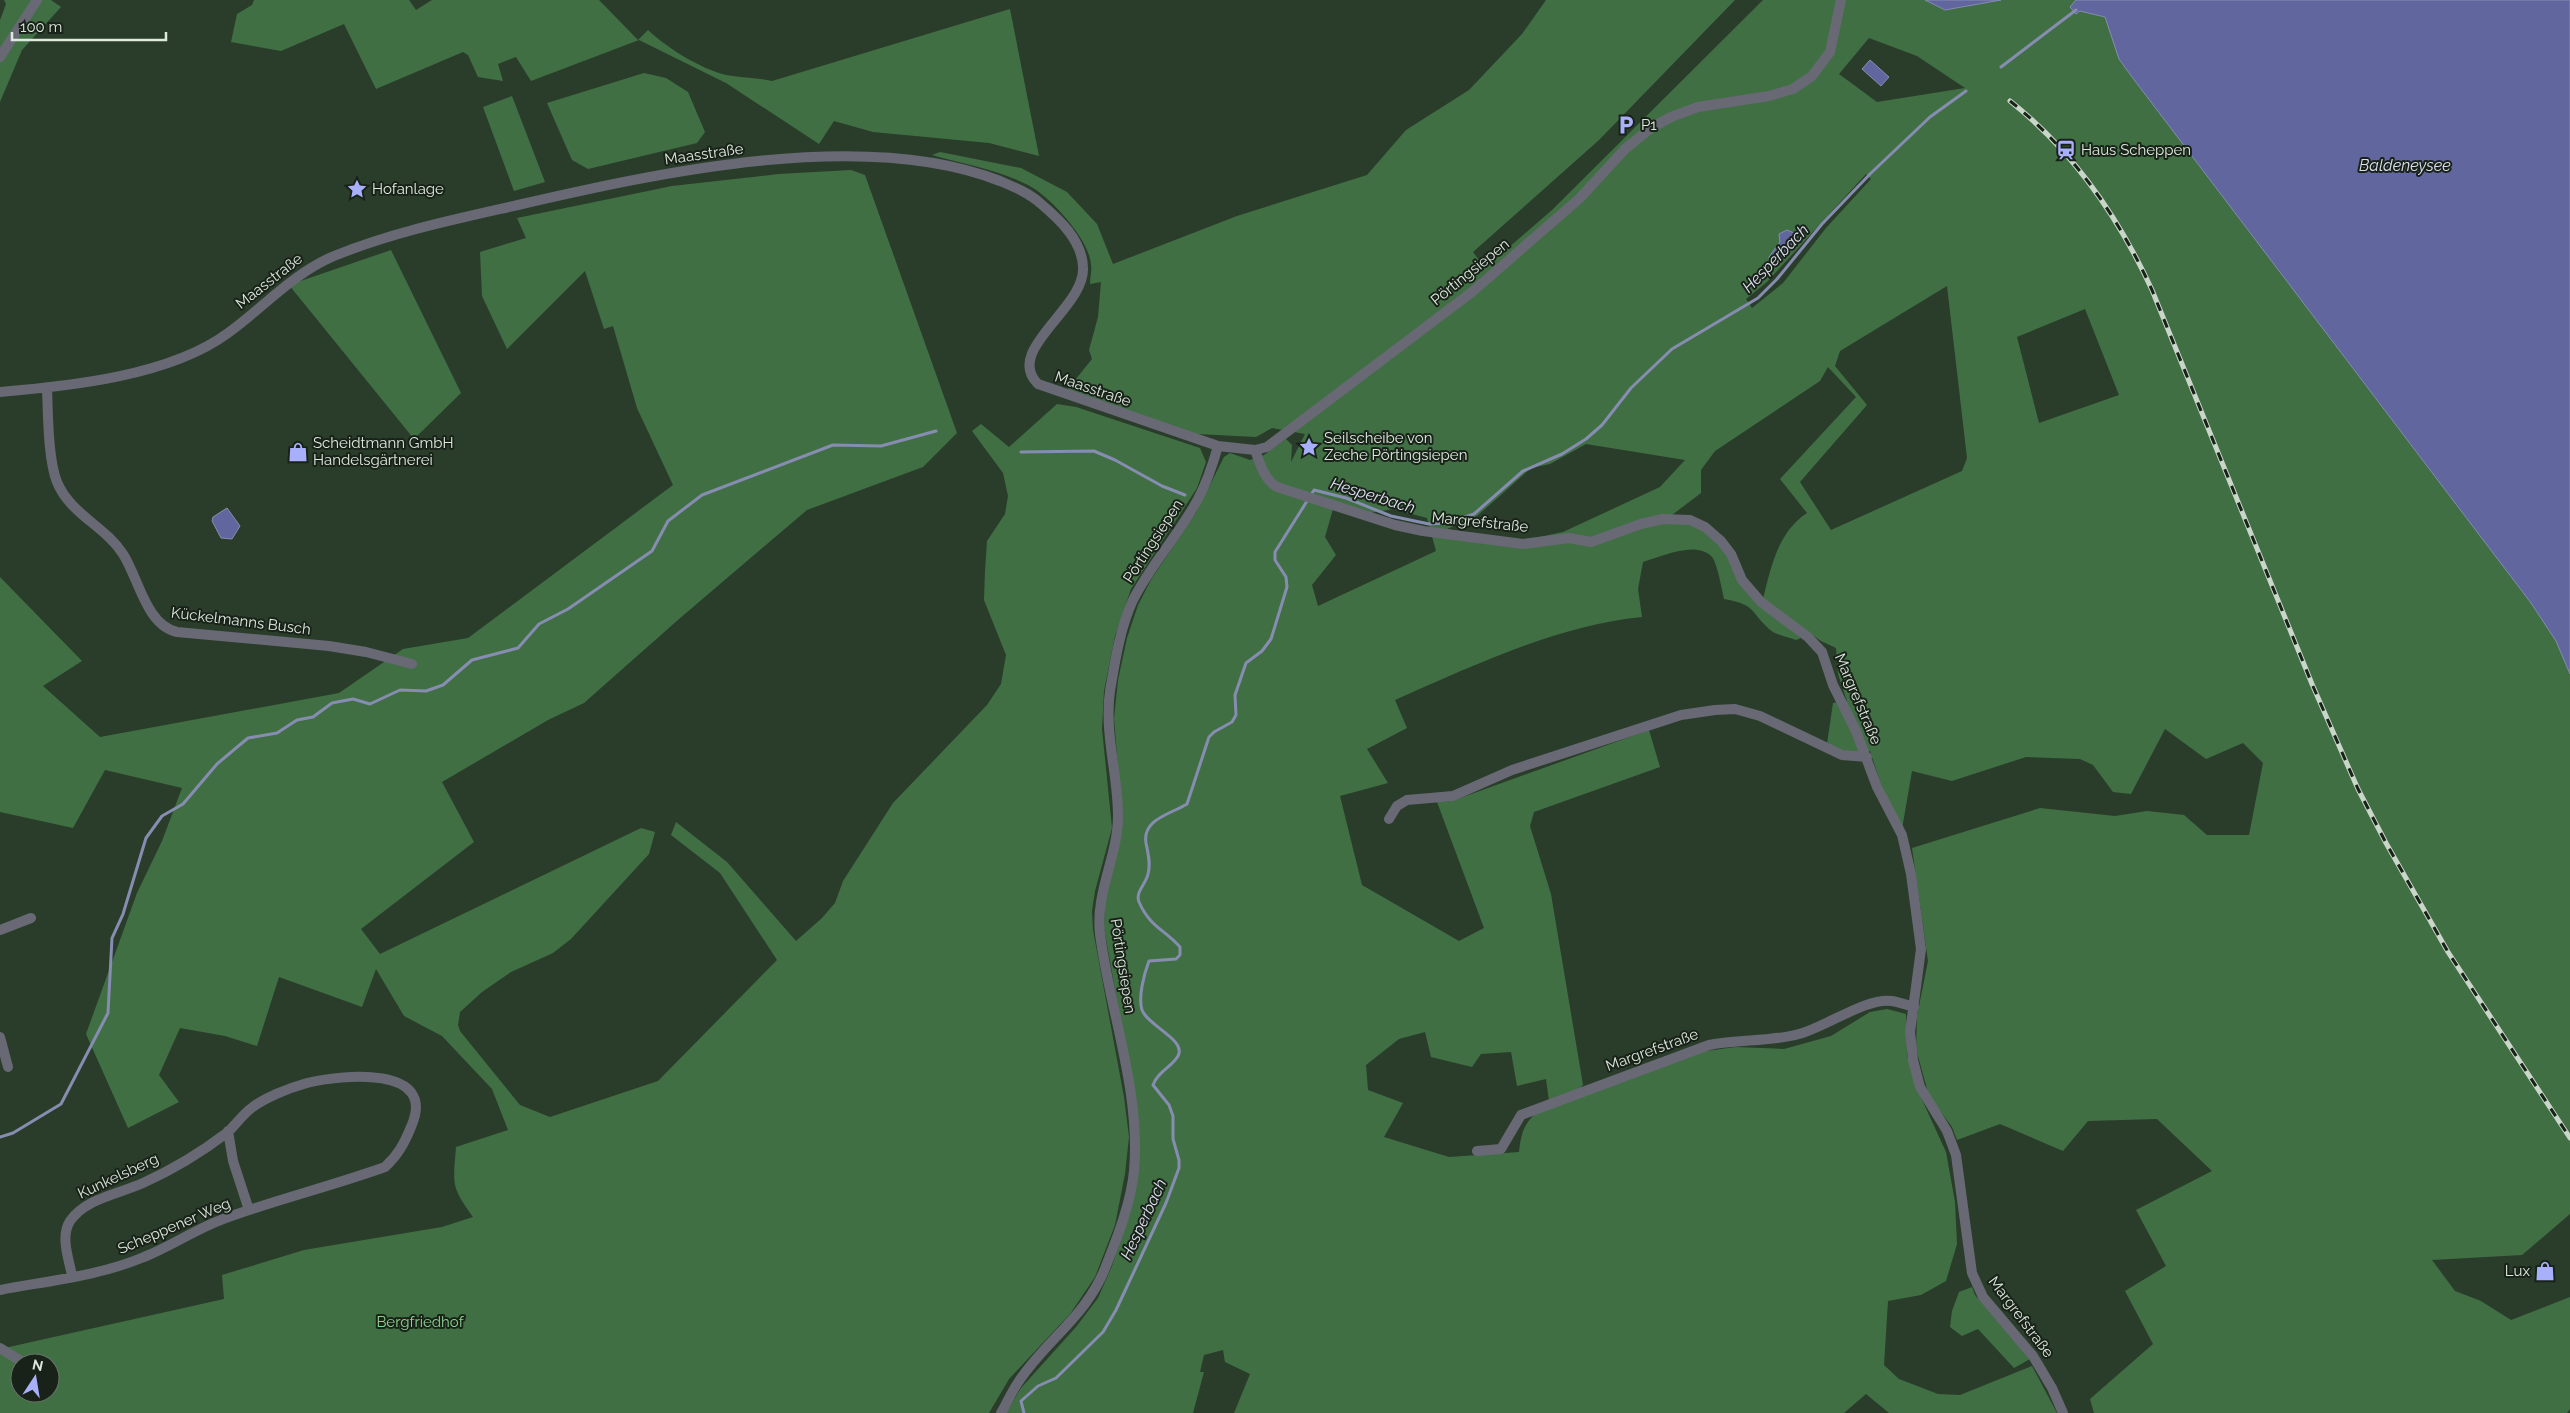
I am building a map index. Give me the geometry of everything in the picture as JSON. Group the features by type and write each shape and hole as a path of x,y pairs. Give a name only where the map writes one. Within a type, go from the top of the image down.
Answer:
{"street":[{"path":"0,57 37,0"},
{"name":"Pörtingsiepen","path":"1255,450 1266,447 1472,292 1580,198 1625,149 1651,128 1671,117 1698,108 1769,96 1794,89 1812,76 1830,52 1841,0"},
{"name":"Maasstraße","path":"0,392 47,388 114,377 175,360 205,347 227,334 272,295 313,265 390,236 570,193 708,167 817,158 885,158 922,160 964,168 998,181 1038,200 1069,230 1079,249 1084,266 1082,282 1076,296 1035,345 1029,358 1030,375 1038,384 1218,446"},
{"name":"Kückelmanns Busch","path":"47,388 53,466 61,492 75,509 109,537 122,552 134,572 143,596 162,627 177,632 366,652 412,664"},
{"path":"1218,446 1255,450"},
{"name":"Pörtingsiepen","path":"1001,1413 1019,1380 1077,1316 1096,1291 1107,1264 1128,1199 1134,1172 1133,1111 1099,932 1102,890 1116,833 1118,816 1109,721 1110,694 1121,637 1133,601 1144,580 1197,501 1210,472 1218,446"},
{"name":"Margrefstraße","path":"1255,450 1261,468 1273,484 1317,500 1414,530 1523,544 1569,538 1585,542 1598,541 1640,524 1663,519 1690,520 1705,527 1723,544 1742,580 1761,602 1808,637 1822,652 1832,685 1856,731 1877,787 1902,835 1911,874 1921,949 1910,1032 1913,1060 1920,1087 1947,1131 1956,1155 1974,1278 1984,1297 2033,1356 2052,1388 2063,1413"},
{"name":"Margrefstraße","path":"1389,819 1397,806 1407,800 1453,796 1512,770 1681,715 1715,710 1736,709 1760,716 1842,755 1867,757"},
{"path":"0,930 31,918"},
{"name":"Margrefstraße","path":"1477,1151 1501,1149 1521,1115 1709,1045 1732,1040 1766,1040 1799,1034 1826,1025 1875,1002 1891,1000 1914,1007"},
{"path":"0,1037 8,1067"},
{"name":"Kunkelsberg","path":"72,1276 65,1242 66,1230 78,1211 92,1202 125,1191 153,1178 228,1131 250,1109 306,1084 353,1076 385,1078 400,1084 412,1094 416,1106 415,1118 400,1152 385,1168"},
{"path":"228,1131 233,1162 249,1210"},
{"name":"Scheppener Weg","path":"0,1290 122,1265 145,1257 191,1232 249,1210 385,1168"}],"green space":[{"path":"4,0 51,0 61,7 22,50 0,102 0,20 6,4"},
{"path":"254,0 409,0 416,10 432,0 599,0 638,40 648,30 676,52 711,70 733,76 772,81 1010,9 1039,156 989,143 873,132 834,121 819,144 726,83 639,40 531,81 516,57 498,64 503,81 478,77 468,55 463,52 376,89 344,24 281,51 231,42 237,14 252,5"},
{"path":"1546,0 1735,0 1599,140 1473,252 1485,268 1552,210 1763,0 1925,0 1945,10 2001,0 2076,0 2071,7 2105,17 2119,59 2531,603 2556,641 2570,674 2570,1214 2522,1255 2432,1260 2455,1291 2481,1301 2511,1320 2570,1297 2570,1409 2567,1413 2094,1413 2090,1399 2153,1344 2125,1291 2166,1266 2136,1210 2212,1171 2157,1119 2088,1121 2063,1151 2000,1124 1957,1140 1952,1127 1929,1096 1916,1049 1917,1016 1928,961 1912,848 2040,808 2115,816 2147,811 2184,815 2207,835 2249,835 2263,763 2243,743 2206,759 2165,729 2131,794 2113,792 2093,765 2080,759 2026,757 1952,781 1912,771 1902,829 1881,784 1870,751 1850,753 1827,744 1833,703 1847,701 1838,674 1836,648 1821,641 1763,599 1773,563 1782,540 1797,521 1807,513 1780,479 1856,397 1828,367 1820,381 1715,451 1701,470 1701,493 1672,515 1704,530 1721,545 1763,607 1801,638 1796,640 1775,633 1747,606 1724,599 1714,560 1705,552 1697,550 1678,551 1643,562 1638,589 1642,617 1578,629 1547,638 1485,661 1395,700 1407,728 1367,749 1388,783 1340,796 1362,885 1459,941 1484,928 1437,802 1452,801 1649,730 1660,767 1534,812 1530,826 1551,894 1583,1085 1578,1090 1549,1101 1546,1079 1517,1086 1511,1052 1481,1054 1472,1067 1431,1057 1425,1032 1399,1039 1366,1065 1368,1090 1403,1103 1384,1137 1449,1157 1519,1152 1523,1131 1536,1113 1706,1051 1736,1047 1784,1049 1831,1036 1870,1012 1887,1009 1906,1014 1907,1055 1918,1091 1946,1152 1955,1202 1957,1244 1946,1281 1921,1295 1888,1301 1884,1365 1899,1379 1938,1394 1960,1395 2032,1366 2057,1413 1889,1413 1866,1394 1844,1413 1234,1413 1250,1374 1225,1362 1223,1350 1204,1355 1200,1372 1204,1372 1193,1413 1006,1413 1021,1388 1076,1327 1098,1298 1112,1266 1130,1213 1137,1111 1104,928 1105,897 1122,817 1114,718 1118,680 1127,638 1138,605 1152,578 1196,513 1224,457 1230,453 1250,460 1264,455 1286,439 1292,445 1291,462 1305,434 1272,428 1256,437 1197,434 1067,390 1092,359 1089,350 1098,317 1101,282 1090,284 1091,265 1084,244 1057,209 1028,185 993,171 932,155 940,152 1021,168 1067,192 1097,224 1113,264 1237,216 1367,175 1406,130 1469,90 1522,34","holes":["1869,38 1917,56 1965,88 1877,102 1839,74","1866,174 1871,179 1826,228 1783,283 1752,308 1746,299 1767,282","1793,233 1794,241 1775,265 1769,257 1780,242","1947,286 1967,458 1962,471 1831,530 1800,482 1867,405 1835,366 1840,351","2085,309 2119,395 2039,423 2017,337","1586,444 1685,460 1660,487 1563,532 1520,541 1447,529 1477,516 1531,468 1550,464","1333,509 1370,513 1393,509 1427,518 1436,551 1318,606 1312,585 1336,555 1325,537"]},
{"path":"644,73 666,78 688,92 705,132 697,143 588,169 572,160 547,103"},
{"path":"512,96 545,182 514,191 483,107"},
{"name":"Bergfriedhof","path":"851,170 865,175 957,433 923,467 807,510 584,703 548,720 442,782 474,842 361,929 380,954 641,828 655,832 649,854 571,939 553,953 511,972 482,992 460,1012 458,1025 460,1031 520,1105 550,1117 658,1081 777,960 720,873 671,835 676,822 727,862 796,941 822,918 835,903 843,881 893,803 987,705 1001,684 1006,655 984,600 985,571 987,541 1005,514 1008,496 1003,473 972,431 981,424 1009,447 1057,404 1076,407 1200,448 1206,462 1197,488 1131,589 1115,636 1104,691 1102,729 1112,828 1095,891 1092,911 1093,930 1124,1097 1129,1137 1125,1174 1115,1225 1095,1277 1070,1314 1009,1379 989,1413 0,1413 0,1349 224,1299 222,1275 304,1250 442,1227 473,1217 457,1192 455,1185 456,1147 508,1130 492,1089 442,1036 404,1016 376,969 362,1007 279,977 257,1046 225,1036 180,1028 159,1075 179,1102 128,1128 86,1034 137,893 162,841 182,788 105,770 73,828 0,812 0,577 82,661 43,686 100,737 339,693 403,649 468,638 673,485 637,408 613,326 604,329 585,271 507,349 482,296 480,252 526,238 517,218 672,186 779,174"},
{"path":"391,250 461,393 414,439 289,285"},
{"path":"1972,1287 1975,1295 2030,1359 2014,1368 1978,1329 1962,1336 1950,1327 1952,1311 1959,1292"}],"water":[{"path":"1925,0 2001,0 1945,10"},
{"name":"Baldeneysee","path":"2076,0 2570,0 2570,674 2556,641 2531,603 2119,59 2105,17 2080,11 2076,14 2070,7"},
{"path":"1870,60 1889,77 1881,86 1862,69"},
{"path":"1787,230 1794,233 1794,241 1775,265 1770,263 1769,257 1780,242 1779,234"},
{"path":"227,508 240,526 232,539 221,538 212,521 213,517"}],"waterway":[{"name":"Hesperbach","path":"2001,67 2076,10"},
{"name":"Hesperbach","path":"1024,1413 1021,1401 1038,1386 1056,1378 1103,1332 1116,1310 1166,1203 1179,1168 1179,1160 1173,1139 1173,1116 1169,1105 1153,1085 1158,1076 1178,1056 1179,1050 1177,1044 1151,1022 1142,1010 1141,992 1149,961 1176,959 1180,955 1180,947 1148,917 1139,902 1138,895 1149,870 1146,835 1148,828 1159,818 1187,804 1209,737 1232,722 1236,715 1235,695 1246,663 1262,651 1271,639 1287,587 1286,577 1275,560 1275,552 1314,490 1346,498 1391,516 1429,524 1447,523 1474,514 1523,471 1562,454 1586,439 1602,425 1631,388 1672,349 1758,298 1777,279 1822,224 1871,173 1930,117 1966,91"},
{"path":"0,1137 13,1133 61,1104 108,1013 112,938 123,914 146,838 162,816 183,804 217,764 248,738 277,733 297,720 313,717 332,703 353,699 370,704 400,690 426,691 443,685 472,660 518,648 539,624 568,609 652,551 668,521 702,495 833,445 881,446 936,431"},
{"path":"1021,452 1094,451 1115,460 1162,486 1185,495"}],"railway":[{"path":"2010,101 2033,121 2074,164 2092,187 2125,237 2152,290 2312,684 2358,789 2386,843 2448,952 2570,1138"}],"place":[{"name":"P1","path":"1626,125"},
{"name":"Haus Scheppen","path":"2066,150"},
{"name":"Hofanlage","path":"357,189"},
{"name":"Seilscheibe von Zeche Pörtingsiepen","path":"1309,447"},
{"name":"Scheidtmann GmbH Handelsgärtnerei","path":"298,452"},
{"name":"Lux","path":"2545,1271"}]}
